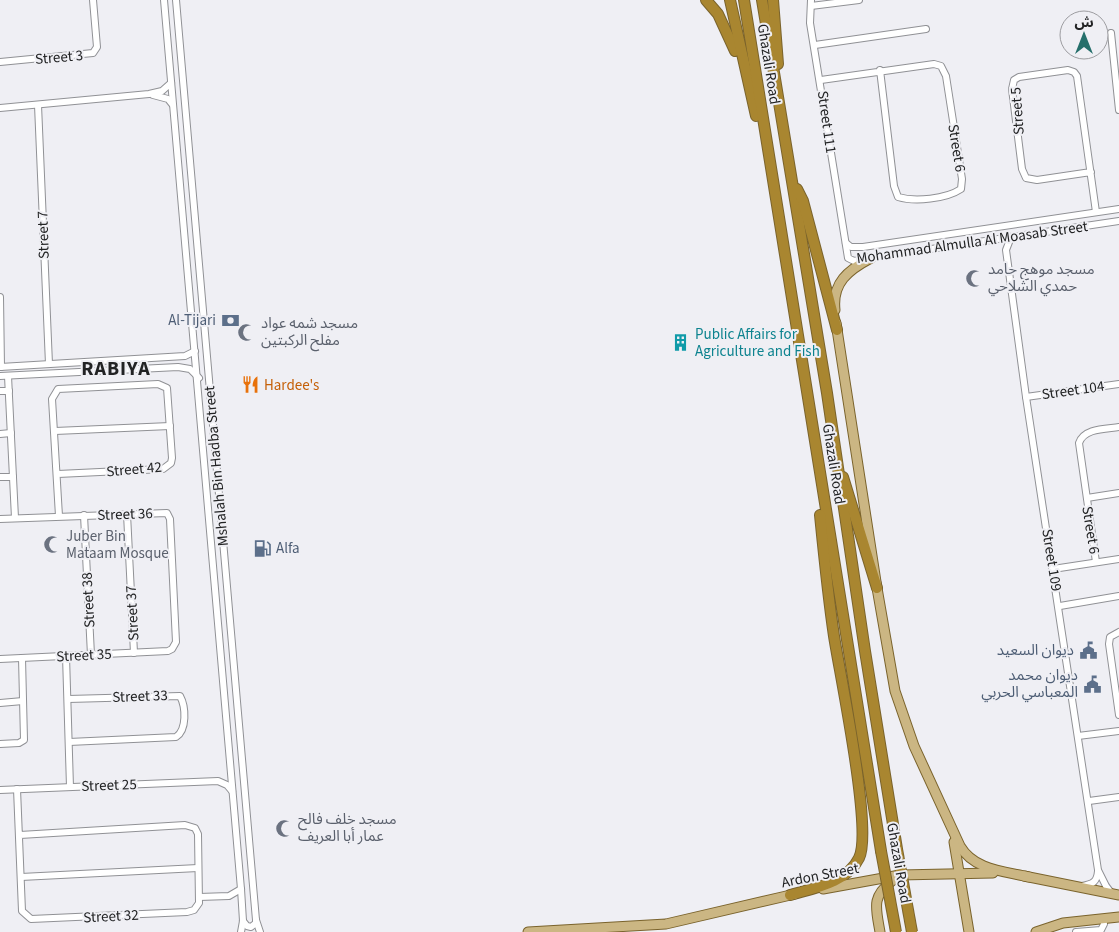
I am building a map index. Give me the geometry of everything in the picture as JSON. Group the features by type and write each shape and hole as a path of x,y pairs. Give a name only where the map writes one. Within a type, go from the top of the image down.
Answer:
{"highway":[{"path":"706,0 724,26 748,87"},
{"path":"730,0 748,87 769,163"},
{"name":"Ghazali Road","path":"744,0 816,452 896,932"},
{"name":"Ghazali Road","path":"762,0 792,179 897,849 912,932"},
{"path":"773,0 780,112"},
{"path":"792,179 802,200 837,330"},
{"path":"790,895 822,885 847,873 859,859 864,840 852,745 834,634 816,452"},
{"path":"836,459 849,491 877,588"}],"main road":[{"path":"871,258 853,268 838,284 834,298 837,330 893,680 914,746 963,852 972,862 980,866 1029,877"},
{"path":"952,830 969,932"},
{"name":"Ardon Street","path":"528,932 612,930 683,921 790,895 900,875 989,872 1029,877 1116,895"},
{"path":"942,874 951,878 956,883 965,906"},
{"path":"880,932 876,907 878,896 883,888 900,875"},
{"path":"1036,932 1063,923 1119,917"}],"street":[{"name":"Street 3","path":"0,62 93,53 97,47 93,0"},
{"name":"Mshalah Bin Hadba Street","path":"164,0 242,889 243,921 241,932"},
{"name":"Mshalah Bin Hadba Street","path":"176,0 256,920 260,932"},
{"path":"811,3 859,0"},
{"name":"Street 111","path":"811,3 810,23 821,80 846,243"},
{"path":"815,45 926,29"},
{"path":"1111,33 1119,110"},
{"name":"Street 6","path":"821,80 880,70 934,64 944,71 962,179 961,189 954,194 909,200 898,196 894,186 880,70"},
{"name":"Street 5","path":"1091,172 1037,180 1026,178 1022,169 1014,98 1014,80 1019,77 1068,70 1074,72 1077,76 1091,172 1096,212"},
{"path":"0,108 149,94 162,90 171,83"},
{"path":"149,94 163,96 172,104"},
{"name":"Street 7","path":"38,105 49,364"},
{"name":"Mohammad Almulla Al Moasab Street","path":"846,243 855,248 1119,209"},
{"name":"Mohammad Almulla Al Moasab Street","path":"846,243 847,256 850,260 896,255 1119,221"},
{"name":"Street 109","path":"1011,237 1006,250 1026,397 1060,606 1098,870 1106,886 1116,895"},
{"path":"997,239 1006,250"},
{"path":"894,243 896,255"},
{"path":"190,292 196,297 201,292"},
{"path":"0,297 0,367 185,356 195,351"},
{"path":"191,312 197,308 203,310"},
{"path":"95,361 99,366 96,371"},
{"path":"0,376 178,367 190,369 198,378"},
{"path":"8,376 15,518"},
{"name":"Street 104","path":"1026,397 1119,384"},
{"name":"Street 42","path":"58,474 163,469 171,463 169,392 164,385 63,387 58,389 52,399 58,474 59,516"},
{"path":"0,391 9,391"},
{"path":"55,432 170,426"},
{"name":"Street 6","path":"1096,562 1078,449 1080,438 1087,433 1119,427"},
{"path":"0,434 11,433"},
{"path":"0,477 13,477"},
{"name":"Street 6","path":"1087,498 1119,493"},
{"name":"Street 36","path":"0,519 164,512 169,516 176,642 172,649 168,651"},
{"name":"Street 37","path":"127,514 134,653"},
{"name":"Street 38","path":"84,515 91,655"},
{"name":"Street 6","path":"1054,569 1119,559"},
{"path":"1060,606 1119,596"},
{"path":"1119,632 1110,637 1109,644 1119,715"},
{"name":"Street 35","path":"0,659 168,651"},
{"path":"66,656 70,787"},
{"path":"0,744 19,743 24,740 22,658"},
{"path":"222,676 228,670 234,675"},
{"name":"Street 33","path":"68,699 180,696 184,728 182,733 176,737 69,742"},
{"path":"0,702 23,702"},
{"path":"1078,736 1119,731"},
{"path":"231,767 218,781 227,785 233,793"},
{"name":"Street 25","path":"0,790 218,781"},
{"name":"Street 32","path":"17,789 22,911 31,919 187,912 197,907 199,897"},
{"path":"1089,801 1119,797"},
{"path":"20,835 185,825 195,828 198,834 199,897 229,896 242,889"},
{"path":"21,877 198,868"},
{"path":"1077,888 1092,884 1097,879 1098,870"},
{"path":"1076,932 1101,930 1104,924 1103,918"},
{"path":"243,921 244,924 250,927 254,926 256,920"}],"place":[{"name":"مسجد موهج حامد حمدي الشلاحي","path":"974,278"},
{"name":"Al-Tijari","path":"230,320"},
{"name":"مسجد شمه عواد مفلح الركبتين","path":"247,332"},
{"name":"Public Affairs for Agriculture and Fish","path":"681,343"},
{"name":"Hardee's","path":"250,385"},
{"name":"Juber Bin Mataam Mosque","path":"52,545"},
{"name":"Alfa","path":"262,548"},
{"name":"ديوان السعيد","path":"1088,650"},
{"name":"ديوان محمد المعباسي الحربي","path":"1092,684"},
{"name":"مسجد خلف فالح عمار أبا العريف","path":"284,828"}],"district":[{"name":"RABIYA","path":"116,368"}]}
